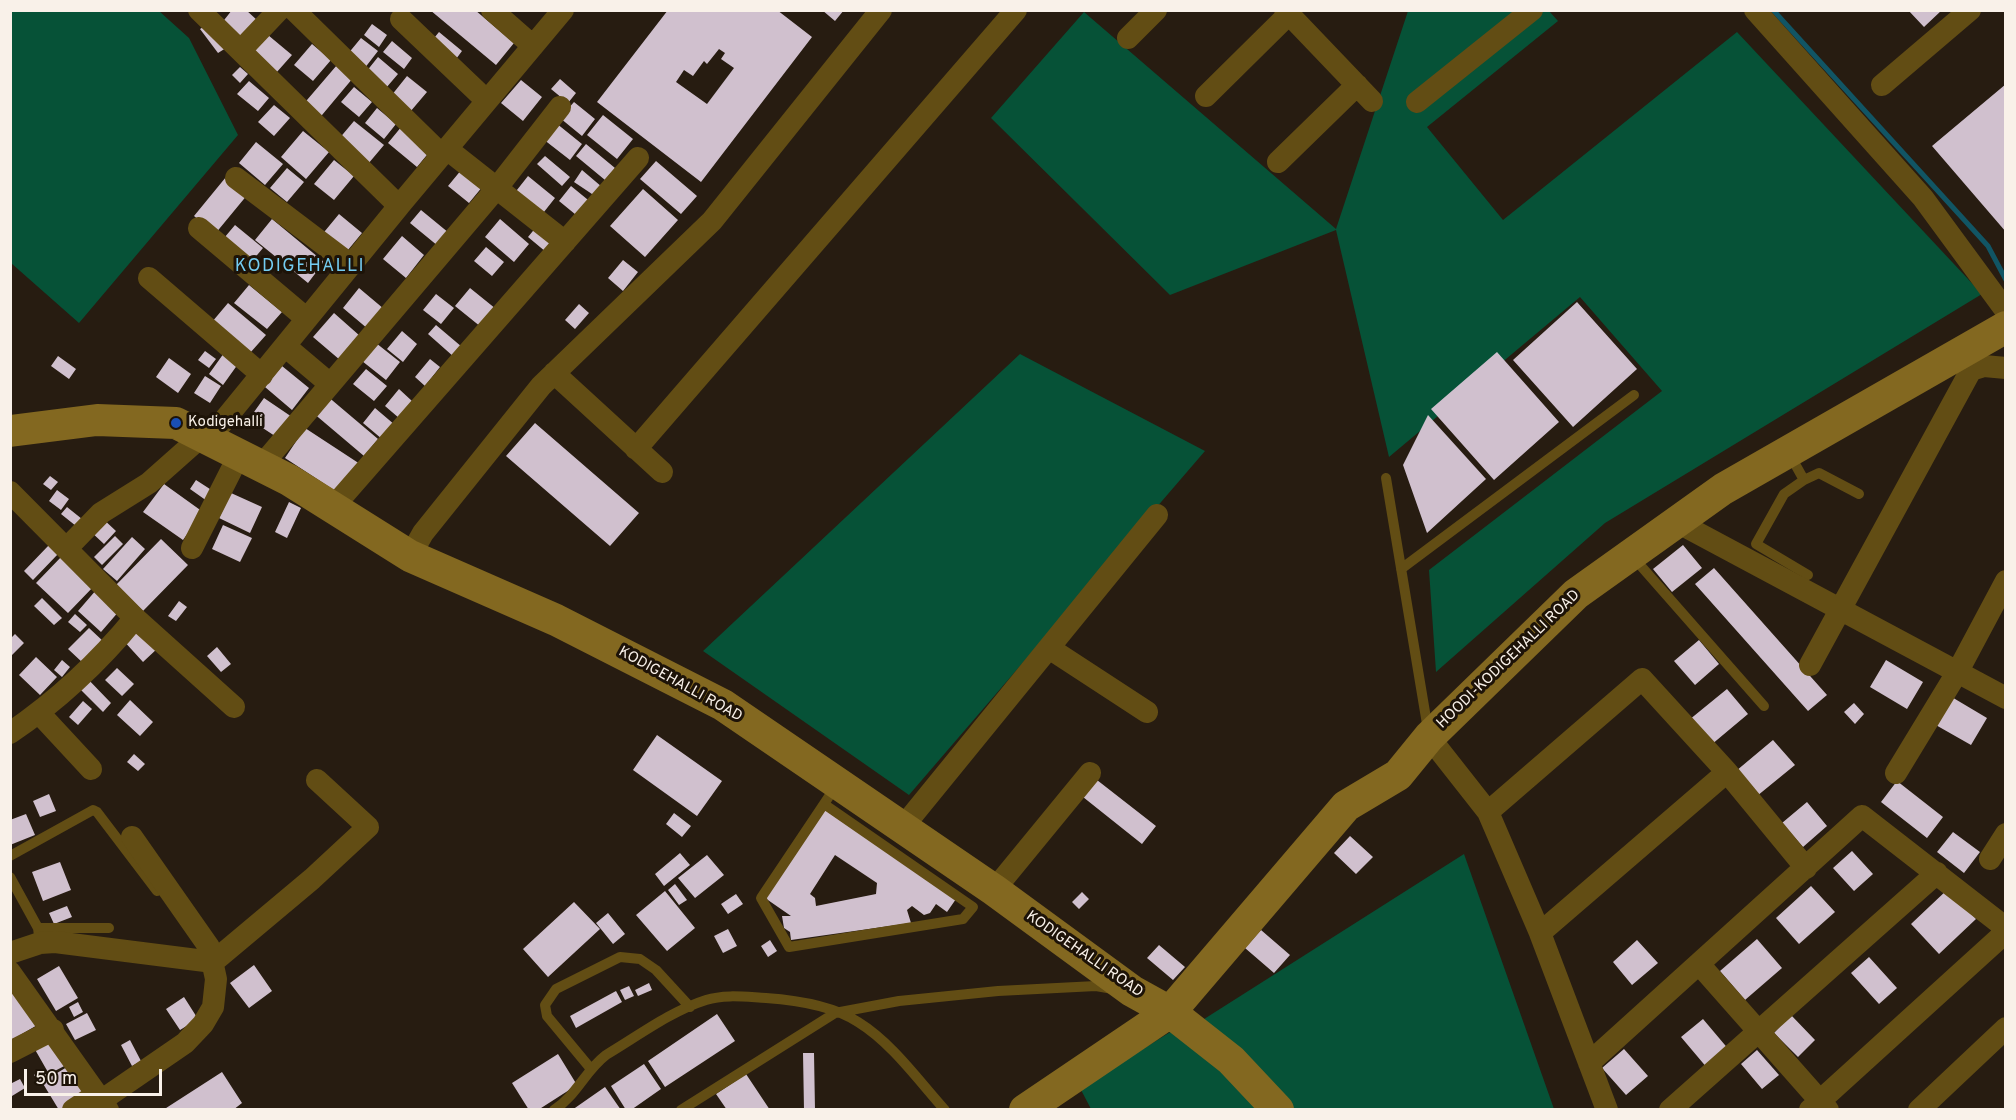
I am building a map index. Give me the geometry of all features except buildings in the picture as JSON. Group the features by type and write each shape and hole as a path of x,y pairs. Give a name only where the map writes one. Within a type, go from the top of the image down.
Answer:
{"street":[{"path":"199,10 399,206"},
{"path":"241,50 279,10"},
{"path":"294,10 444,152 564,242"},
{"path":"492,10 533,46"},
{"path":"67,548 100,513 148,483 205,438 262,375 399,206 563,10"},
{"path":"410,556 423,533 541,386 712,221 881,10"},
{"path":"636,449 1016,10"},
{"path":"1128,38 1156,10"},
{"path":"1417,102 1532,10"},
{"path":"1755,10 1923,198 2006,311"},
{"path":"1882,86 1970,10"},
{"path":"1206,96 1287,12 1365,93 1278,162"},
{"path":"401,19 487,101"},
{"path":"192,548 250,460 330,384 496,189 560,107"},
{"path":"334,506 638,159"},
{"path":"236,178 351,265"},
{"path":"199,228 307,319"},
{"path":"149,278 262,375"},
{"name":"HOODI-KODIGEHALLI ROAD","path":"1025,1110 1170,1012 1346,806 1398,776 1429,737 1576,594 1723,489 1790,465 2006,327"},
{"path":"285,346 330,384"},
{"path":"1810,665 1841,612 1971,370 1984,366 2006,368"},
{"path":"554,373 662,472"},
{"name":"KODIGEHALLI ROAD","path":"10,431 97,420 176,423 334,506 410,556 556,620 723,705 831,794 902,828 972,887 1132,992 1170,1012 1231,1060 1278,1110"},
{"path":"10,492 135,618 234,707"},
{"path":"902,828 1157,515"},
{"path":"1677,522 1841,612 2006,698"},
{"path":"1896,772 1958,671 2006,581"},
{"path":"10,734 40,714 115,642 135,618"},
{"path":"1049,648 1147,712"},
{"path":"1488,812 1642,679 1726,772 1806,868"},
{"path":"40,714 91,769"},
{"path":"1429,737 1488,812 1540,933 1607,1110"},
{"path":"1540,933 1726,772"},
{"path":"972,887 1090,774"},
{"path":"10,953 39,935 55,942 213,962 312,879 368,827 316,780"},
{"path":"1589,1063 1862,816 1937,873 2006,930 1820,1106 1759,1031 1699,964"},
{"path":"1990,859 2006,834"},
{"path":"73,1110 102,1101 185,1043 203,1024 213,1007 216,979 209,947 132,837"},
{"path":"1670,1110 1937,873"},
{"path":"10,972 102,1101"},
{"path":"1918,1110 2006,1028"},
{"path":"10,1052 53,1030"}],"lane":[{"path":"1401,569 1634,395"},
{"path":"1790,465 1804,480"},
{"path":"1808,575 1755,544 1784,494 1819,473 1859,494"},
{"path":"1386,478 1429,737"},
{"path":"1631,555 1764,706"},
{"path":"831,794 972,887 973,907 963,919 789,947 760,898 831,794"},
{"path":"10,855 93,810 97,812 158,892"},
{"path":"10,877 39,935 109,928"},
{"path":"591,1069 547,1016 545,1005 556,989 620,957 639,959 656,970 690,1007"},
{"path":"681,1110 836,1013 899,1001 998,991 1096,986 1132,992"},
{"path":"554,1110 573,1095 591,1069 606,1055 690,1007 707,1000 730,996 779,999 836,1013 857,1021 881,1039 945,1110"}],"green space":[{"path":"11,10 159,11 189,38 238,135 79,323 11,263"},
{"path":"1408,11 1549,11 1558,21 1427,127 1503,220 1737,32 1982,294 1605,523 1436,672 1429,570 1662,391 1580,297 1389,457 1336,230 1170,295 991,118 1084,12 1336,229"},
{"path":"1020,354 1205,451 909,795 703,651"},
{"path":"1464,854 1554,1109 1290,1109 1201,1021"},
{"path":"1180,1026 1259,1109 1091,1109 1080,1088"}],"waterway":[{"path":"1773,10 1988,246 2006,280"}],"place":[{"name":"Kodigehalli","path":"176,423"}],"district":[{"name":"KODIGEHALLI","path":"300,267"}]}
